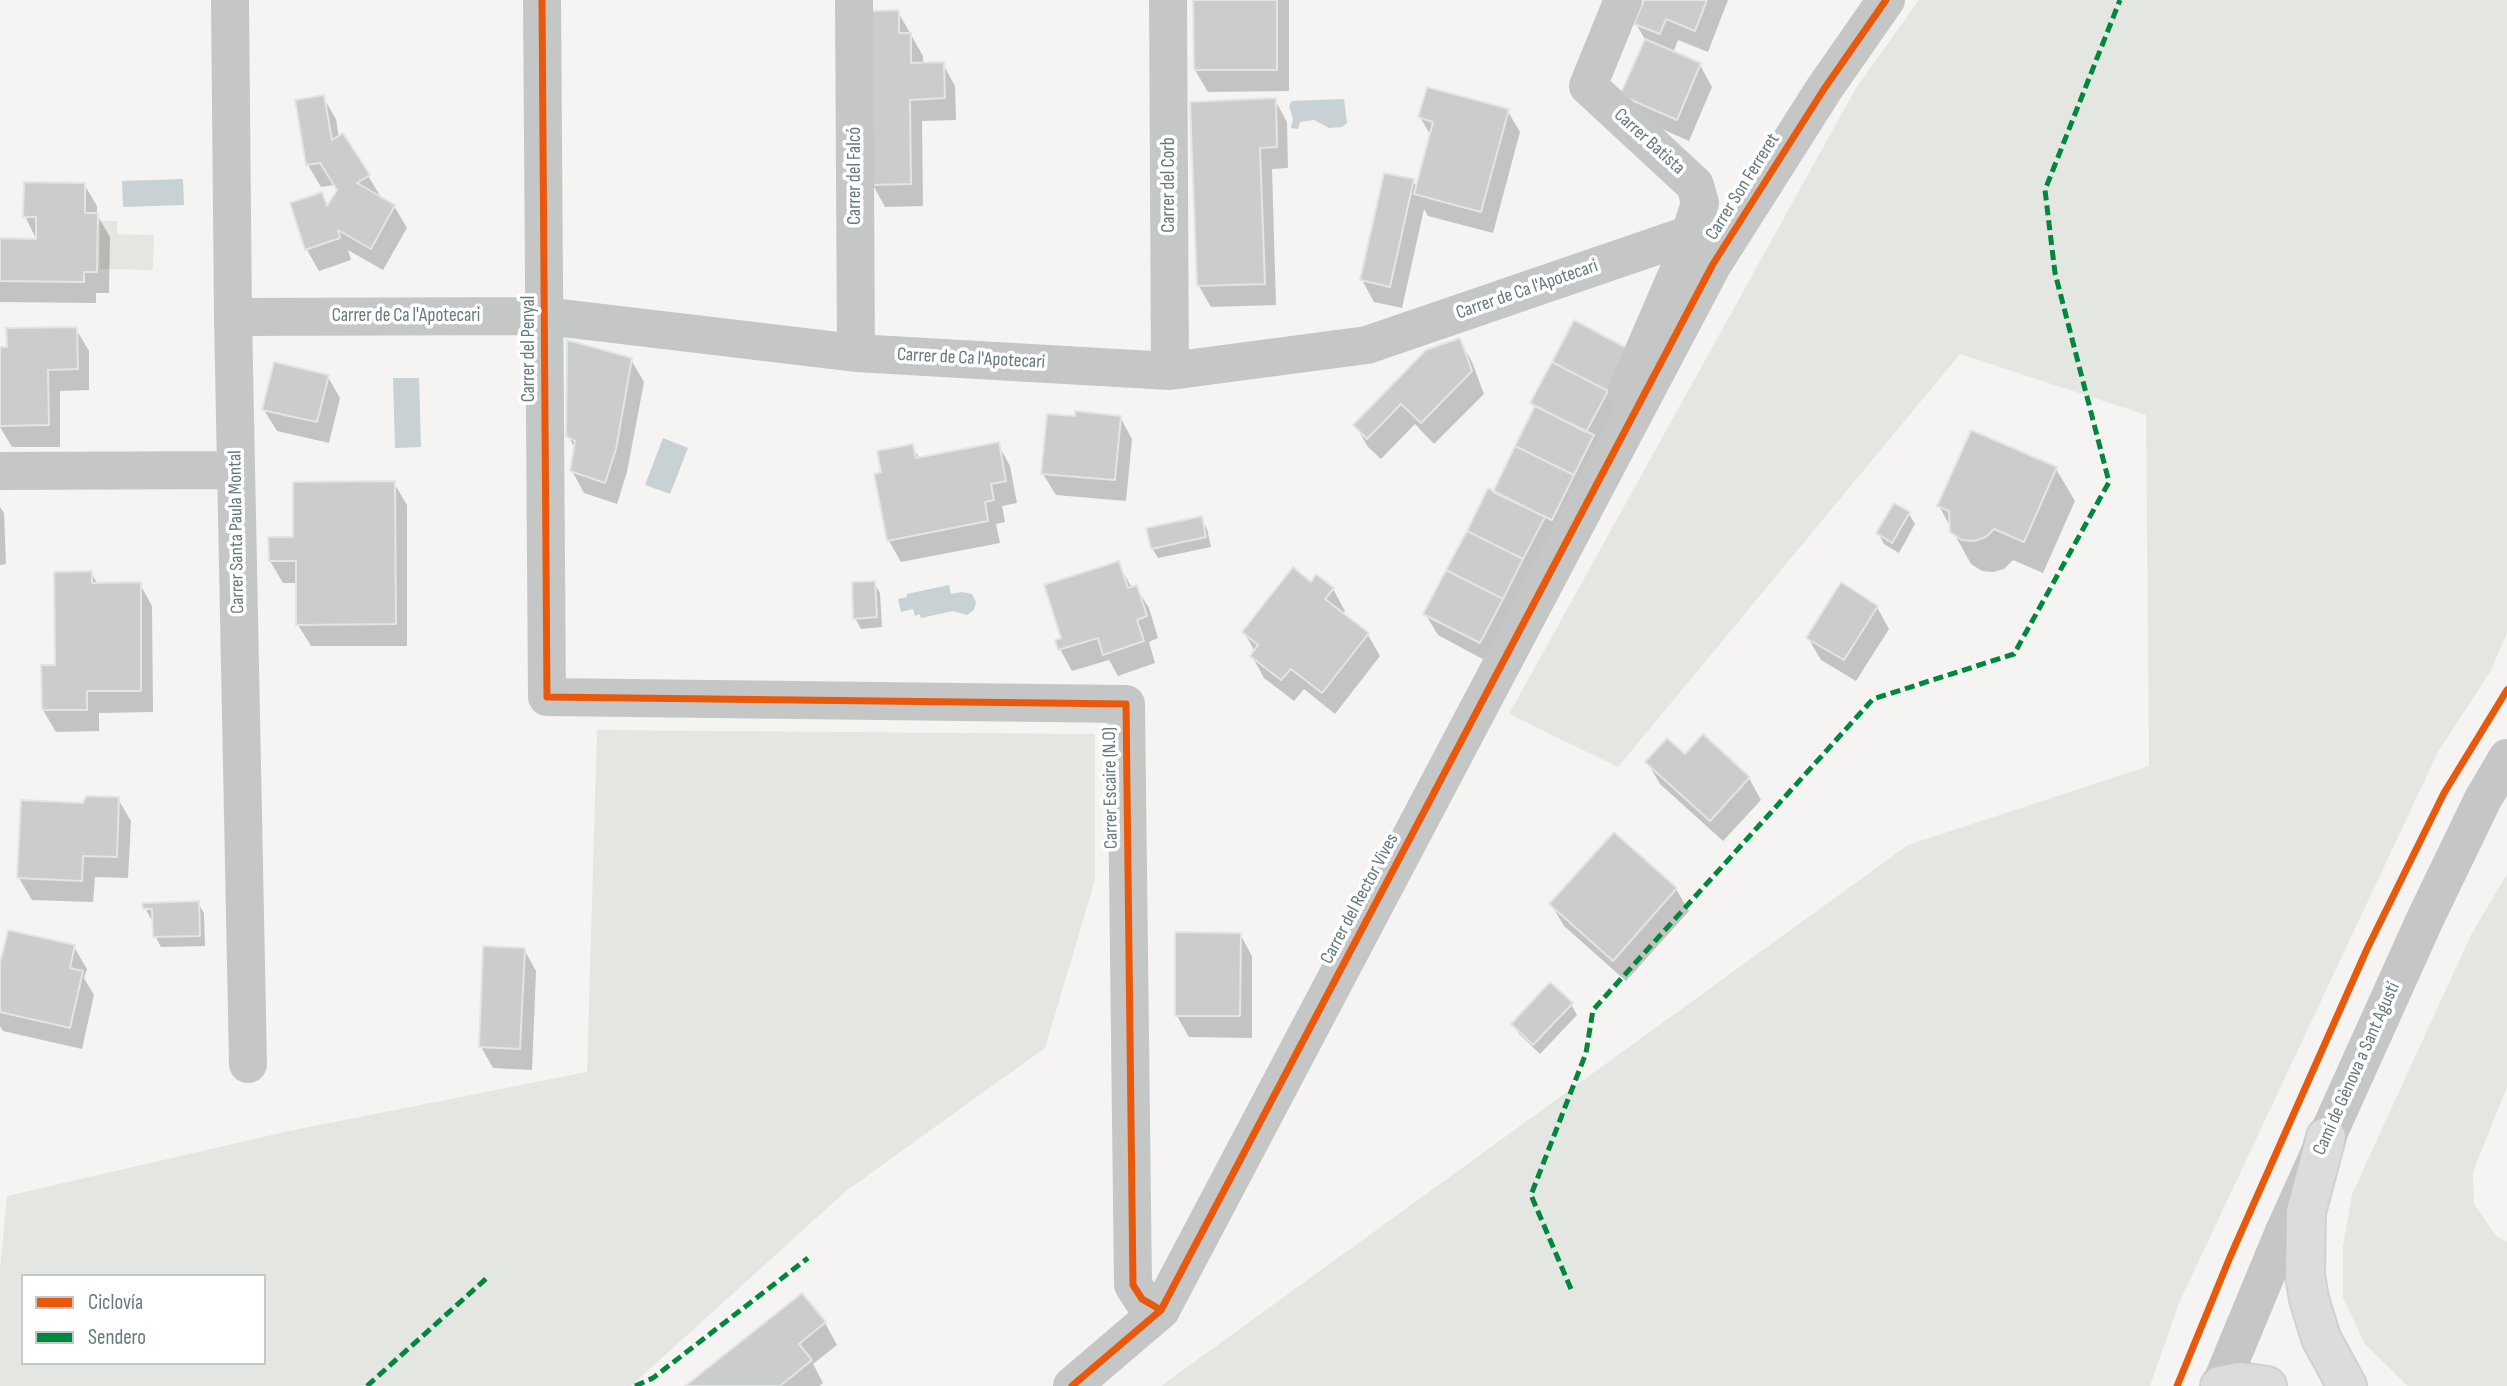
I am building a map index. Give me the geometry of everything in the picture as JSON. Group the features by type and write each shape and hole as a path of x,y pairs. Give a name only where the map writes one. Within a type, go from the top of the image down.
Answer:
{"highway":[{"path":"2326,1138 2306,1213 2305,1275 2320,1338 2347,1386"},
{"path":"2220,1386 2240,1381 2267,1386"}],"street":[{"name":"Carrer Santa Paula Montal","path":"230,0 233,317 248,1064"},
{"name":"Carrer del Penyal","path":"542,0 547,697"},
{"name":"Carrer del Falcó","path":"854,0 856,353"},
{"name":"Carrer del Corb","path":"1168,0 1170,370"},
{"name":"Carrer Batista","path":"1623,0 1588,86 1695,184 1700,203 1678,272 1627,390 1643,400"},
{"name":"Carrer Son Ferreret","path":"1643,400 1713,264 1824,89 1886,0"},
{"name":"Carrer de Ca l'Apotecari","path":"233,317 545,316 856,353 1170,370 1367,345 1691,234"},
{"name":"Carrer del Rector Vives","path":"1072,1386 1161,1310 1643,400"},
{"path":"0,471 236,470"},
{"name":"Carrer Escaire (N.O)","path":"547,697 1126,704 1133,1285 1142,1299 1161,1310"},
{"name":"Camí de Gènova a Sant Agustí","path":"2220,1386 2326,1138 2458,846 2507,758"}],"shaded area":[{"path":"1919,0 2507,0 2507,633 2490,672 2438,752 2179,1303 2150,1386 1161,1386 1908,845 2149,766 2146,415 1960,354 1618,767 1509,714 1856,88"},
{"path":"1344,99 1347,123 1342,127 1329,128 1314,120 1300,122 1298,129 1291,128 1293,119 1289,106 1292,101"},
{"path":"183,179 184,205 123,207 122,181"},
{"path":"100,221 117,221 117,234 154,235 153,270 100,269"},
{"path":"393,378 419,378 421,447 395,448"},
{"path":"663,438 688,448 670,494 645,485"},
{"path":"949,585 951,594 972,594 976,602 974,610 967,615 953,611 921,618 920,614 915,616 913,609 901,612 898,599 907,597 907,594"},
{"path":"597,730 1095,734 1095,880 1045,1048 846,1191 631,1386 0,1386 0,1269 7,1196 289,1131 587,1072"},
{"path":"2507,874 2507,1087 2473,1172 2474,1204 2496,1236 2507,1242 2507,1386 2408,1386 2365,1344 2343,1298 2343,1247 2352,1194 2471,935"}],"building":[{"path":"1193,0 1277,0 1277,70 1194,70"},
{"path":"1644,0 1707,0 1695,31 1666,19 1660,34 1634,24"},
{"path":"899,10 899,33 911,33 911,63 944,62 945,98 910,100 911,184 871,185 868,11"},
{"path":"1645,39 1701,63 1677,120 1620,95"},
{"path":"1427,87 1509,109 1481,212 1414,194 1433,122 1418,117"},
{"path":"324,95 332,140 343,133 370,175 357,183 395,205 371,249 338,230 340,238 305,250 290,203 322,192 327,206 337,190 320,163 306,165 295,100"},
{"path":"1276,98 1277,147 1260,148 1265,284 1197,286 1190,102"},
{"path":"1384,173 1414,179 1390,287 1360,280"},
{"path":"24,182 85,183 85,213 98,213 97,272 84,272 84,282 0,281 0,238 36,239 36,217 23,217"},
{"path":"1574,320 1630,350 1608,391 1552,362"},
{"path":"77,327 78,369 48,370 49,425 0,426 0,347 7,347 6,328"},
{"path":"1460,338 1472,371 1421,423 1401,404 1367,439 1353,425 1426,350"},
{"path":"567,340 632,358 616,449 605,483 570,471 575,441 566,436"},
{"path":"274,362 329,375 317,422 262,410"},
{"path":"1552,362 1608,391 1586,432 1530,403"},
{"path":"1535,406 1594,435 1574,475 1515,446"},
{"path":"1075,411 1121,416 1115,480 1041,474 1047,414 1075,416"},
{"path":"1971,430 2057,467 2024,542 1994,529 1986,537 1974,541 1962,540 1950,532 1949,511 1937,506"},
{"path":"999,442 1006,481 991,484 994,500 985,502 988,521 887,541 874,474 881,472 877,451 913,444 916,458"},
{"path":"1515,446 1574,475 1552,520 1493,492"},
{"path":"395,481 396,624 296,625 296,561 269,561 268,537 293,537 293,482"},
{"path":"1488,488 1545,517 1523,559 1467,531"},
{"path":"1894,503 1910,512 1892,543 1876,533"},
{"path":"1202,516 1206,537 1151,549 1146,528"},
{"path":"1467,531 1523,559 1503,599 1446,570"},
{"path":"1119,561 1128,588 1137,585 1147,616 1137,620 1144,641 1103,655 1098,638 1058,650 1055,640 1061,638 1044,585"},
{"path":"1293,567 1311,582 1316,574 1334,588 1325,599 1369,633 1322,693 1291,669 1281,680 1250,656 1258,645 1242,632"},
{"path":"1446,570 1503,599 1480,643 1423,614"},
{"path":"92,571 92,583 141,582 141,691 87,691 87,710 42,710 41,665 55,665 54,572"},
{"path":"875,581 877,617 853,619 852,582"},
{"path":"1841,582 1878,606 1844,660 1806,638"},
{"path":"1703,734 1750,777 1710,821 1645,762 1667,738 1685,754"},
{"path":"86,796 119,797 117,857 83,856 82,881 17,878 21,800 83,803"},
{"path":"1614,832 1677,888 1613,961 1549,904"},
{"path":"199,901 200,936 153,937 152,909 143,909 142,903"},
{"path":"8,930 75,945 70,968 83,971 70,1028 0,1012 0,963"},
{"path":"1175,932 1241,933 1240,1016 1175,1016"},
{"path":"483,946 525,948 520,1049 479,1047"},
{"path":"1550,982 1573,1003 1533,1045 1511,1024"},
{"path":"802,1293 826,1322 799,1344 812,1360 780,1386 685,1386"}],"marked path":[{"path":"1571,1289 1531,1195 1586,1053 1593,1010 1873,699 2014,654 2109,482 2055,273 2045,190 2120,0"},
{"path":"635,1386 653,1378 808,1258"},
{"path":"367,1386 488,1277"}],"cycle path":[{"path":"542,0 547,697 1126,704 1133,1285 1142,1299 1161,1310"},
{"path":"1072,1386 1161,1310 1713,264 1824,89 1886,0"},
{"path":"2177,1386 2230,1257 2367,949 2444,793 2507,690"}]}
